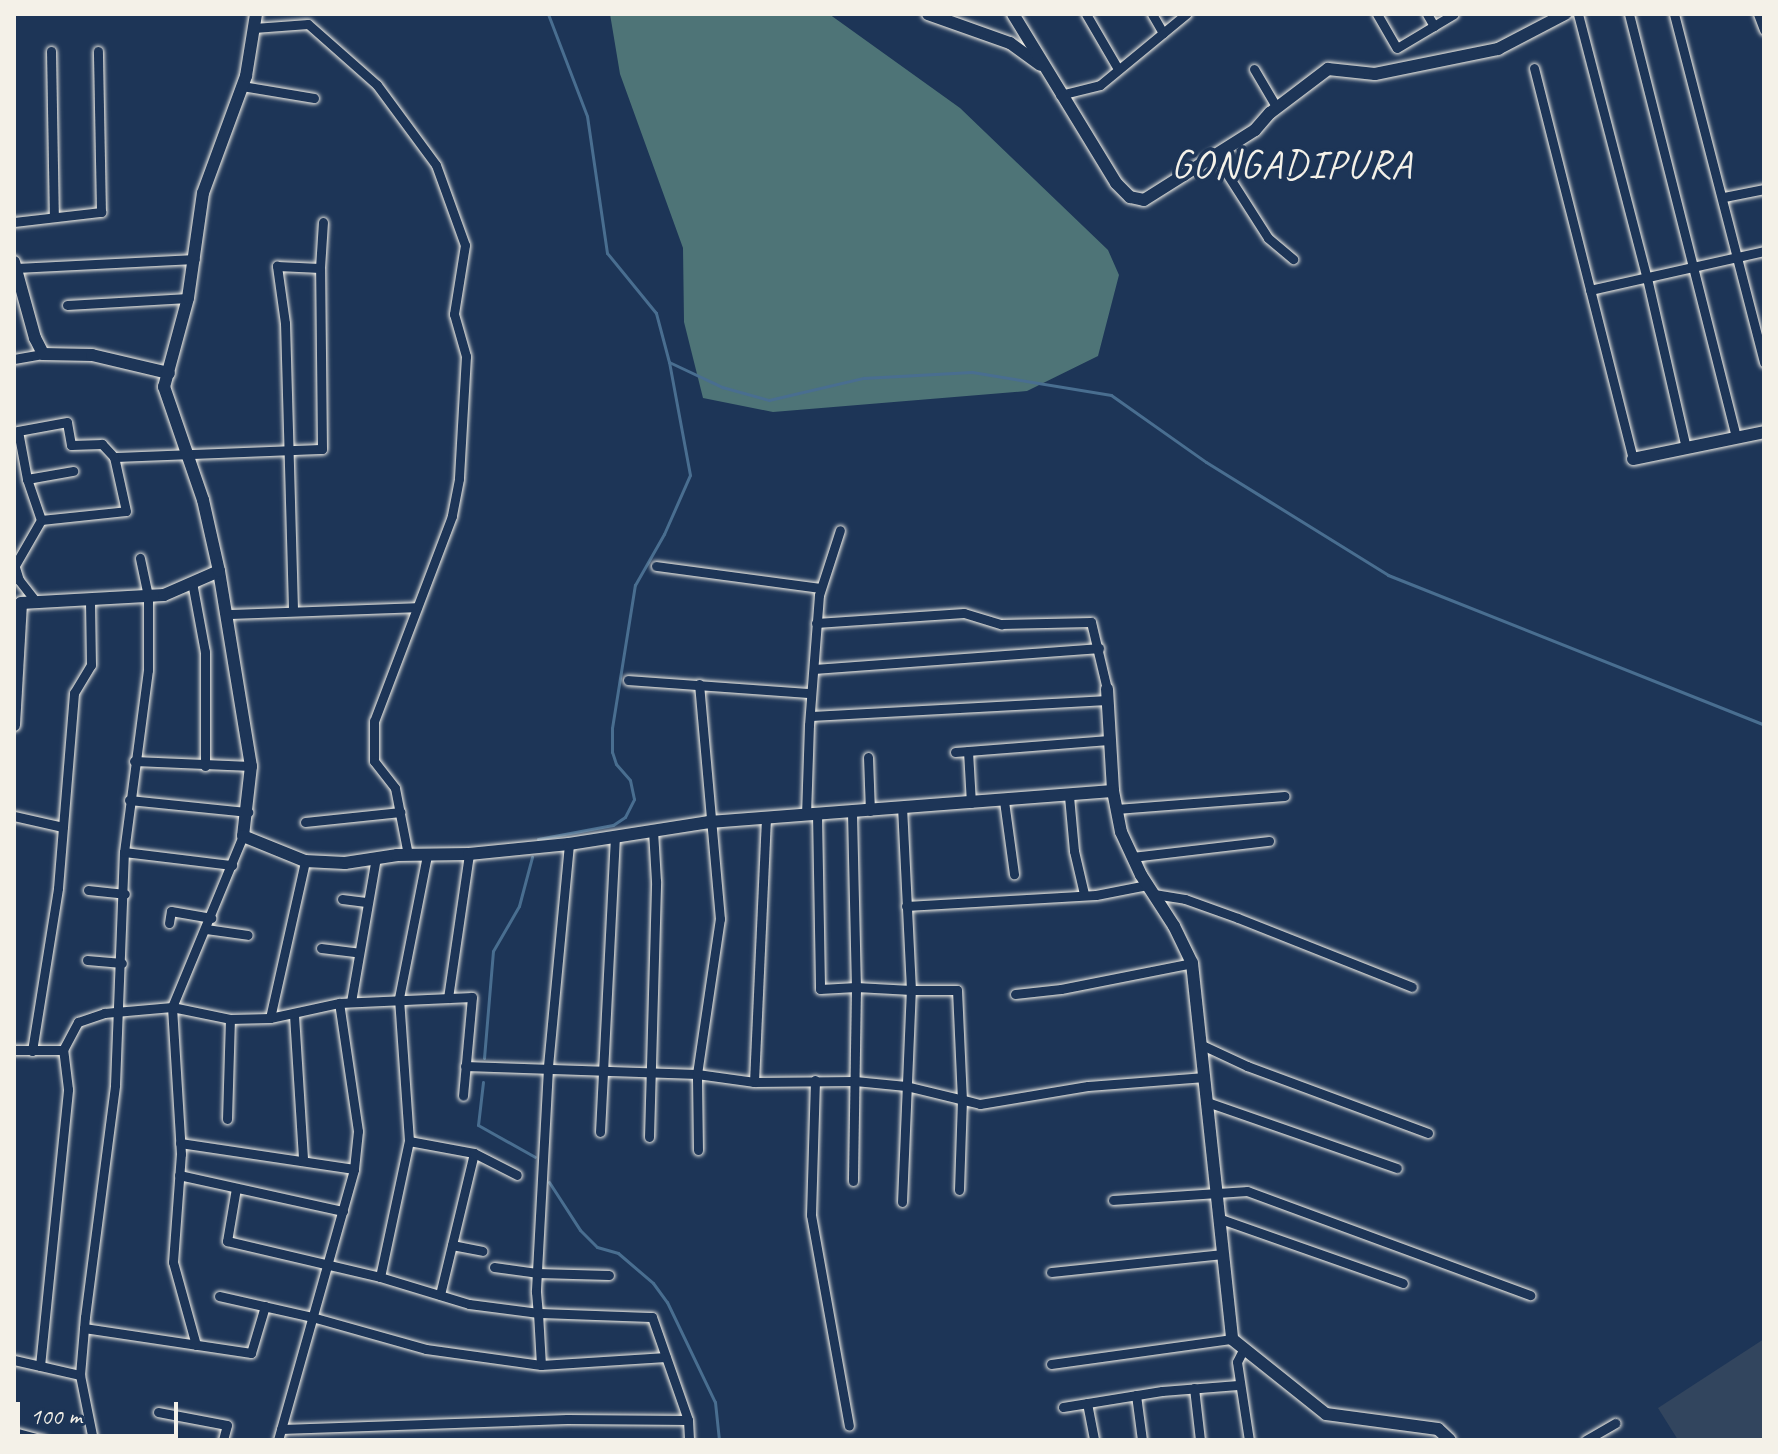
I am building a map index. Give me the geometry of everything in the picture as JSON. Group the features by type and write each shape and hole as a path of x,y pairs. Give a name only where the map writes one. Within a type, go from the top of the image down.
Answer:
{"street":[{"path":"928,14 1010,43 1044,67"},
{"path":"956,14 964,27"},
{"path":"1013,14 1116,183 1130,197 1144,200 1255,130 1277,108 1328,69 1375,74 1498,49 1565,14"},
{"path":"1086,14 1118,69"},
{"path":"1152,14 1163,33"},
{"path":"1060,95 1100,85 1186,14"},
{"path":"1377,14 1397,48 1454,14"},
{"path":"1427,14 1434,26"},
{"path":"1578,14 1647,278 1686,448"},
{"path":"1629,14 1736,438"},
{"path":"1674,14 1724,197 1764,363"},
{"path":"1758,14 1764,30"},
{"path":"196,1345 173,1262 180,1143 172,1007 243,836 251,766 228,614 203,500 164,387 188,298 203,193 242,86 255,21 308,24 377,85 436,165 465,245 454,314 466,356 459,479 452,516 374,721 374,761 395,788 408,855"},
{"path":"51,51 54,215"},
{"path":"14,222 101,212 98,51"},
{"path":"1534,68 1633,459 1764,432"},
{"path":"1254,69 1277,108"},
{"path":"242,86 314,98"},
{"path":"1215,155 1268,238 1293,259"},
{"path":"1724,197 1764,189"},
{"path":"114,457 186,451 322,449 320,268 323,222"},
{"path":"1590,290 1764,251"},
{"path":"43,354 35,338 15,265 195,259"},
{"path":"293,609 286,449 285,323 277,266 320,268"},
{"path":"67,305 188,298"},
{"path":"14,359 43,354 92,355 169,373"},
{"path":"36,602 19,580 15,566 41,520 27,479 18,431 31,426 67,422 71,445 102,444 114,457 126,511 41,520"},
{"path":"27,479 73,471"},
{"path":"840,530 820,588 811,693 812,814 820,989 957,990 962,1099 959,1190"},
{"path":"93,1440 80,1375 115,1085 125,894 124,852 148,670 148,596 140,558"},
{"path":"656,566 820,588"},
{"path":"14,725 21,603 164,595 219,571"},
{"path":"192,582 205,652 205,766"},
{"path":"32,1051 58,888 74,693 91,665 90,599"},
{"path":"228,614 293,609 417,607"},
{"path":"816,623 964,613 1001,624 1091,622 1107,694 1113,791 1121,832 1192,963 1232,1339 1326,1414 1438,1429 1450,1440"},
{"path":"815,669 1099,648"},
{"path":"628,680 811,693"},
{"path":"698,1150 697,1074 720,919 699,684"},
{"path":"811,716 1107,694"},
{"path":"955,752 1109,740"},
{"path":"968,751 971,803"},
{"path":"868,757 870,811"},
{"path":"134,761 251,766"},
{"path":"243,836 305,861 345,863 408,855 469,854 569,844 709,822 1113,791"},
{"path":"1069,796 1074,851 1084,894"},
{"path":"1116,809 1284,796"},
{"path":"129,800 248,812"},
{"path":"1004,801 1014,874"},
{"path":"902,808 911,990 902,1202"},
{"path":"305,822 400,812"},
{"path":"852,813 856,987 853,1181"},
{"path":"14,816 63,827"},
{"path":"754,1082 766,818"},
{"path":"649,1137 656,881 653,830"},
{"path":"600,1132 615,837"},
{"path":"1132,857 1269,841"},
{"path":"541,1365 537,1273 548,1068 569,844"},
{"path":"124,852 232,865"},
{"path":"448,998 469,854"},
{"path":"380,1277 409,1141 399,998 427,855"},
{"path":"351,1002 376,858"},
{"path":"270,1018 305,861"},
{"path":"906,906 1151,889 1238,918 1412,987"},
{"path":"88,890 125,894"},
{"path":"342,899 368,902"},
{"path":"169,923 171,911 211,918"},
{"path":"206,929 248,935"},
{"path":"321,948 359,953"},
{"path":"87,960 122,963"},
{"path":"1015,994 1061,989 1192,963"},
{"path":"40,1366 68,1089 63,1050 78,1022 120,1012 172,1007 230,1019 270,1018 339,1003 472,997 463,1096"},
{"path":"278,1440 354,1169 358,1131 339,1003"},
{"path":"294,1015 303,1159"},
{"path":"227,1119 230,1019"},
{"path":"1202,1045 1247,1066 1428,1133"},
{"path":"14,1050 63,1050"},
{"path":"465,1066 697,1074 754,1082 855,1081 906,1086 980,1104 1088,1086 1205,1077"},
{"path":"815,1080 811,1215 849,1426"},
{"path":"1207,1102 1397,1168"},
{"path":"409,1141 474,1153 517,1175"},
{"path":"180,1143 354,1169"},
{"path":"440,1295 474,1153"},
{"path":"179,1175 343,1211"},
{"path":"236,1188 227,1241 327,1267 380,1277 469,1304 538,1313 652,1317 688,1420 689,1440"},
{"path":"1113,1200 1247,1191 1530,1295"},
{"path":"1218,1218 1403,1283"},
{"path":"452,1245 482,1251"},
{"path":"1051,1272 1223,1254"},
{"path":"494,1267 537,1273 609,1275"},
{"path":"219,1296 312,1317 426,1349 541,1365 666,1357"},
{"path":"84,1328 251,1353 265,1306"},
{"path":"1051,1364 1232,1339"},
{"path":"1243,1350 1237,1362 1238,1385 1249,1440"},
{"path":"14,1360 80,1375"},
{"path":"1063,1407 1136,1395 1238,1385"},
{"path":"1194,1388 1200,1440"},
{"path":"1136,1395 1142,1440"},
{"path":"1087,1403 1094,1440"},
{"path":"158,1412 227,1425 223,1440"},
{"path":"281,1429 567,1419 688,1420"},
{"path":"1586,1440 1616,1423"},
{"path":"14,1432 43,1440"}],"shaded area":[{"path":"1764,1339 1764,1440 1678,1440 1658,1408"}],"green space":[{"path":"610,14 829,14 960,108 1108,250 1119,275 1098,356 1027,391 773,412 703,398 684,322 683,248 620,74"}],"waterway":[{"path":"538,839 613,825 625,817 634,799 630,780 616,764 612,752 612,728 635,585 664,534 690,475 669,362 656,313 607,253 587,116 548,14"},
{"path":"669,362 722,387 769,400 863,378 972,372 1111,395 1206,462 1388,575 1764,725"},
{"path":"484,1058 493,951 519,906 532,857"},
{"path":"483,1082 478,1125 535,1157"},
{"path":"549,1182 580,1230 597,1247 618,1253 653,1283 667,1302 715,1402 719,1440"}],"district":[{"name":"GONGADIPURA","path":"1292,164"}]}
